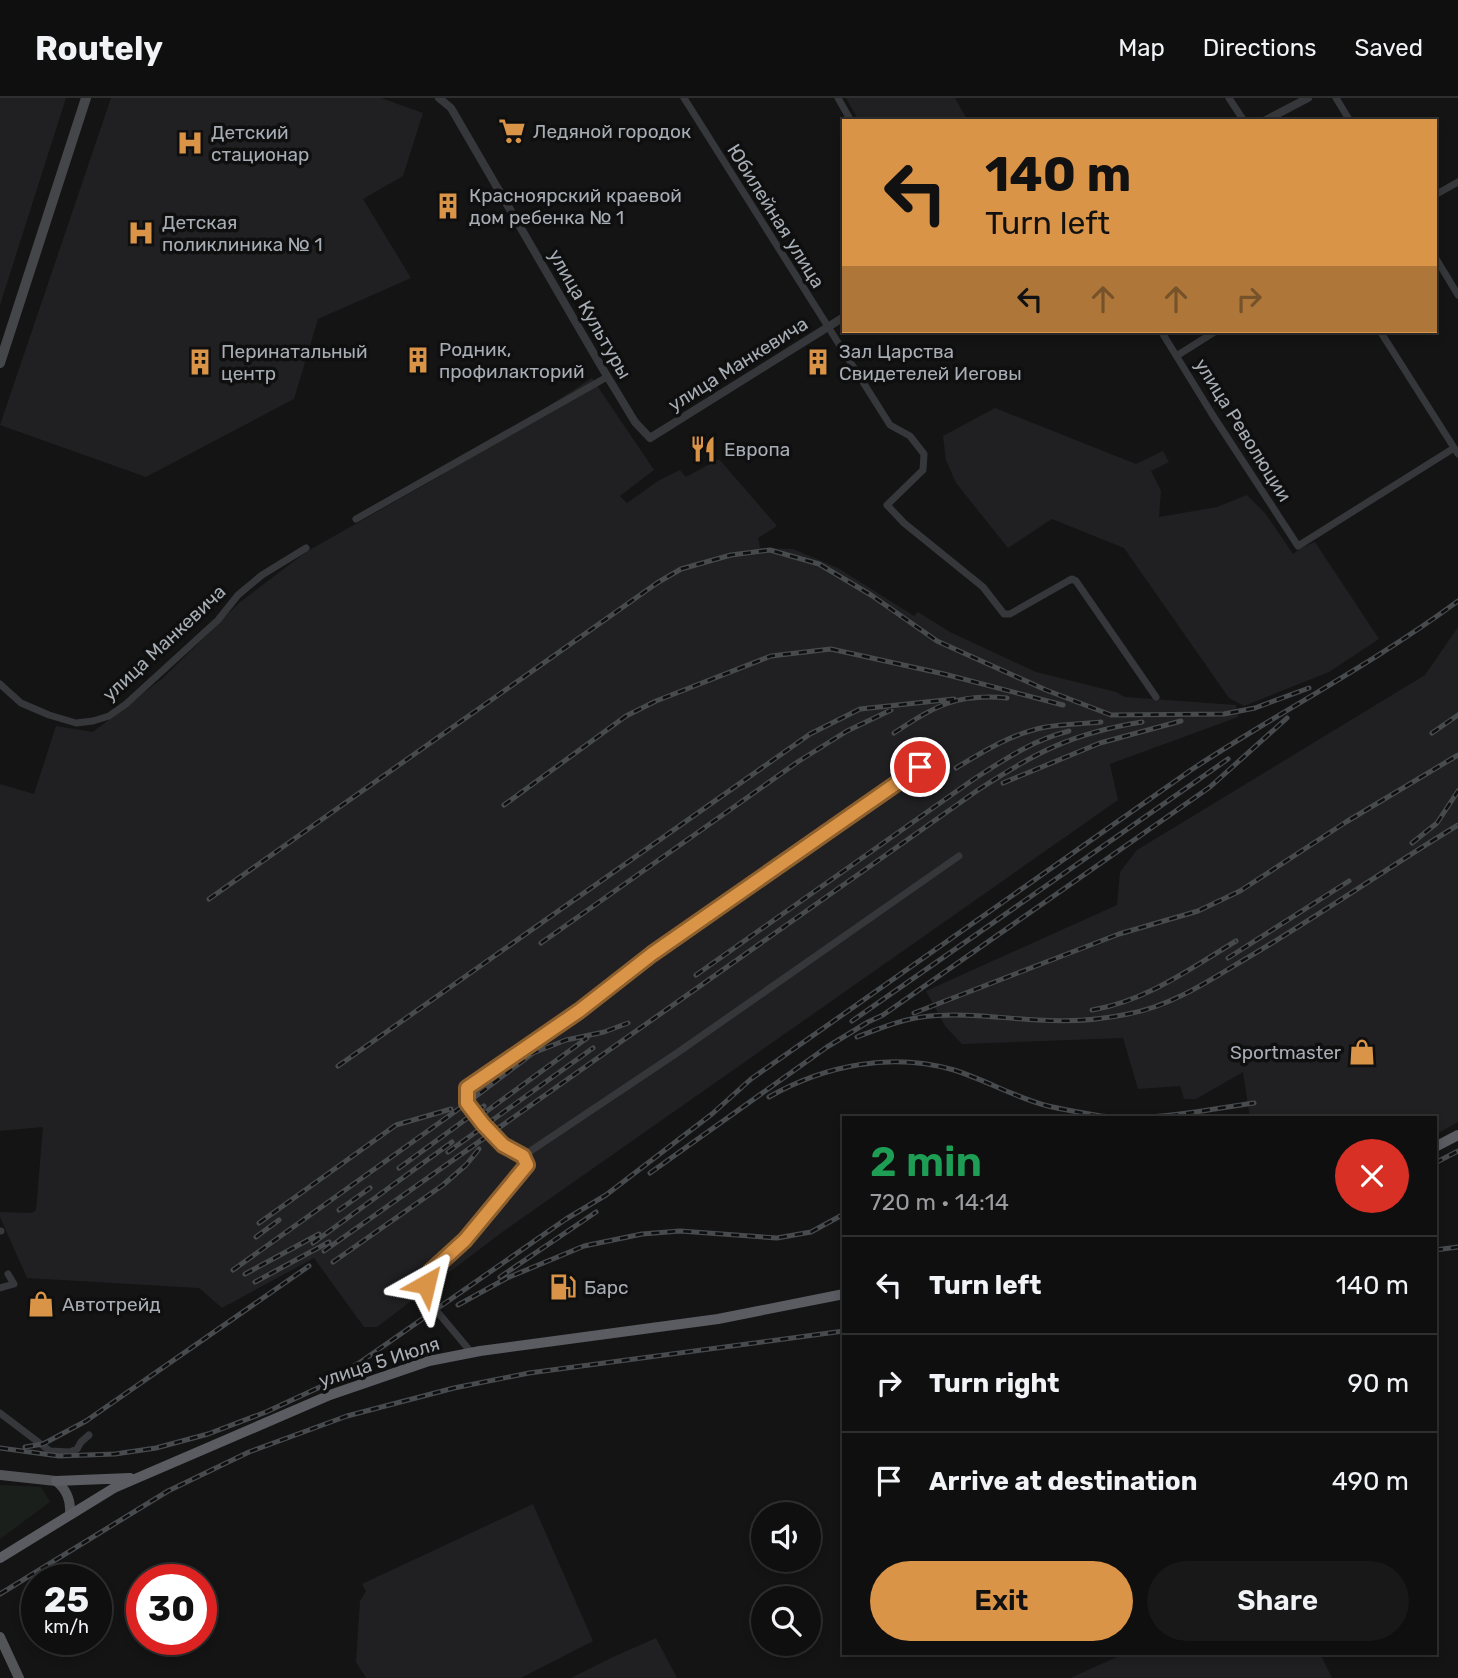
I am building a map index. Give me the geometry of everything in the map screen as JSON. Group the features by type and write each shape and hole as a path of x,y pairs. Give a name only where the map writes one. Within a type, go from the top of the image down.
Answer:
{"highway":[{"path":"1437,1146 1458,1135"},
{"name":"улица 5 Июля","path":"0,1558 103,1494 330,1395 429,1361 471,1352 718,1319 842,1294"},
{"path":"56,1481 143,1476"}],"main road":[{"path":"0,363 86,98"},
{"path":"0,1475 56,1481 69,1498 70,1514"},
{"path":"0,1637 17,1674"}],"street":[{"name":"улица Культуры","path":"439,98 451,108 607,377 635,422 650,439"},
{"name":"Юбилейная улица","path":"684,98 890,425 910,436 924,454 923,470 887,505 904,523 983,587 999,611 1010,614 1068,581 1076,581 1156,697"},
{"path":"838,98 850,119"},
{"path":"1228,98 1243,119"},
{"path":"1268,119 1308,98"},
{"path":"1336,98 1349,119"},
{"path":"1437,194 1458,182"},
{"path":"1437,260 1458,295"},
{"name":"улица Манкевича","path":"650,439 842,318"},
{"name":"улица Революции","path":"1162,333 1214,418 1298,546 1456,451"},
{"path":"1178,355 1213,333"},
{"path":"1381,333 1456,451"},
{"path":"356,519 607,377"},
{"name":"улица Манкевича","path":"0,684 21,704 76,723 109,716 126,704 208,629 238,595 306,548"},
{"path":"471,1352 435,1310 426,1284 431,1271 465,1240 527,1165 523,1156 503,1145 483,1124 467,1103 467,1088 579,1011 652,954 920,767"},
{"path":"523,1156 677,1054 959,856"},
{"path":"0,1288 13,1284 8,1274"},
{"path":"0,1413 50,1451 70,1452 77,1449 89,1435"}],"shaded area":[{"path":"0,98 66,98 0,305"},
{"path":"111,98 381,98 423,113 403,176 363,199 411,278 318,319 294,399 146,477 0,425"},
{"path":"846,98 955,98 967,119 858,119"},
{"path":"592,378 654,470 620,496 627,503 658,481 680,470 686,477 719,459 777,526 758,538 760,548 793,549 838,568 914,616 918,612 950,632 1036,672 1116,692 1125,697 1236,705 1238,717 1110,764 1118,800 501,1233 377,1327 364,1327 314,1258 222,1308 199,1288 27,1278 0,1212 32,1213 36,1210 43,1127 0,1131 0,784 34,794 56,726 93,732 163,678 240,602 306,552 435,479"},
{"path":"995,408 1136,464 1163,451 1169,462 1151,471 1161,491 1159,517 1217,507 1247,495 1265,513 1293,554 1315,542 1379,639 1329,672 1244,706 1229,698 1124,548 1052,519 1008,548 956,483 946,460 943,436"},
{"path":"1458,627 1458,1122 1437,1134 1437,1116 1250,1116 1243,1072 1196,1099 1184,1099 1180,1086 1138,1089 1123,1038 962,1044 945,1026 926,991 1117,905 1120,872 1137,850 1425,675"},
{"path":"0,1485 41,1487 50,1502 0,1539"},
{"path":"533,1504 593,1641 521,1678 366,1678 356,1662 360,1601 366,1591 362,1584"},
{"path":"656,1638 677,1678 571,1678 613,1657"},
{"path":"1122,1655 1320,1655 1332,1678 1070,1678"}],"railway":[{"path":"209,899 657,583 681,569 731,555 770,550 819,564 871,595 937,641 1046,690 1111,715 1224,714 1255,708 1309,688"},
{"path":"0,1448 59,1456 115,1454 156,1448 208,1434 266,1412 320,1387 359,1363 566,1219 606,1195 712,1114 751,1079 1191,770 1393,646 1458,601"},
{"path":"504,805 626,716 656,701 771,656 831,649 944,674 1063,705"},
{"path":"894,733 947,703 974,698 1007,698"},
{"path":"338,1066 810,734 860,709 954,699"},
{"path":"541,943 799,761 847,731 891,710"},
{"path":"1432,733 1458,715"},
{"path":"650,1173 827,1047 883,1015 1210,787 1287,718"},
{"path":"1003,783 1100,743 1181,721"},
{"path":"956,768 1010,738 1034,730 1101,722"},
{"path":"324,1251 978,790 1018,765 1075,738 1142,722"},
{"path":"696,975 974,779 1031,745 1069,731"},
{"path":"914,1013 1119,934 1198,911 1240,891 1346,822 1458,755"},
{"path":"852,1021 1228,759"},
{"path":"1412,843 1437,823 1458,791"},
{"path":"857,1037 922,1017 966,1015 1049,1021 1083,1020 1128,1014 1160,1005 1205,983 1274,942 1458,825"},
{"path":"1228,958 1349,881"},
{"path":"1092,1010 1112,1006 1149,992 1236,941"},
{"path":"233,1270 533,1053 566,1040 604,1032 628,1023"},
{"path":"480,1116 587,1038"},
{"path":"448,1152 593,1048"},
{"path":"769,1097 790,1086 836,1070 883,1062 906,1062 954,1070 1036,1103 1101,1116"},
{"path":"1158,1116 1254,1103"},
{"path":"399,1168 484,1106"},
{"path":"259,1223 396,1125 451,1109"},
{"path":"313,1243 452,1142"},
{"path":"333,1262 443,1185 466,1165 479,1149"},
{"path":"1437,1162 1458,1151"},
{"path":"339,1210 370,1188"},
{"path":"500,1277 596,1212"},
{"path":"458,1305 507,1278 584,1246 642,1234 680,1231 777,1238 811,1232 842,1215"},
{"path":"256,1237 279,1220"},
{"path":"245,1274 319,1234"},
{"path":"255,1282 329,1242"},
{"path":"1437,1250 1458,1247"},
{"path":"25,1447 43,1444 86,1421 309,1266"},
{"path":"0,1594 168,1491 249,1452 347,1416 454,1388 529,1373 842,1331"}],"place":[{"name":"Ледяной городок","path":"512,131"},
{"name":"Детский стационар","path":"190,143"},
{"name":"Красноярский краевой дом ребенка № 1","path":"448,206"},
{"name":"Детская поликлиника № 1","path":"141,233"},
{"name":"Родник, профилакторий","path":"418,360"},
{"name":"Перинатальный центр","path":"200,362"},
{"name":"Зал Царства Свидетелей Иеговы","path":"818,362"},
{"name":"Европа","path":"703,449"},
{"name":"Sportmaster","path":"1362,1052"},
{"name":"Барс","path":"563,1287"},
{"name":"Автотрейд","path":"41,1304"}],"route":[{"path":"426,1284 431,1271 465,1240 527,1165 523,1156 503,1145 483,1124 467,1103 467,1088 579,1011 652,954 920,767"}]}
